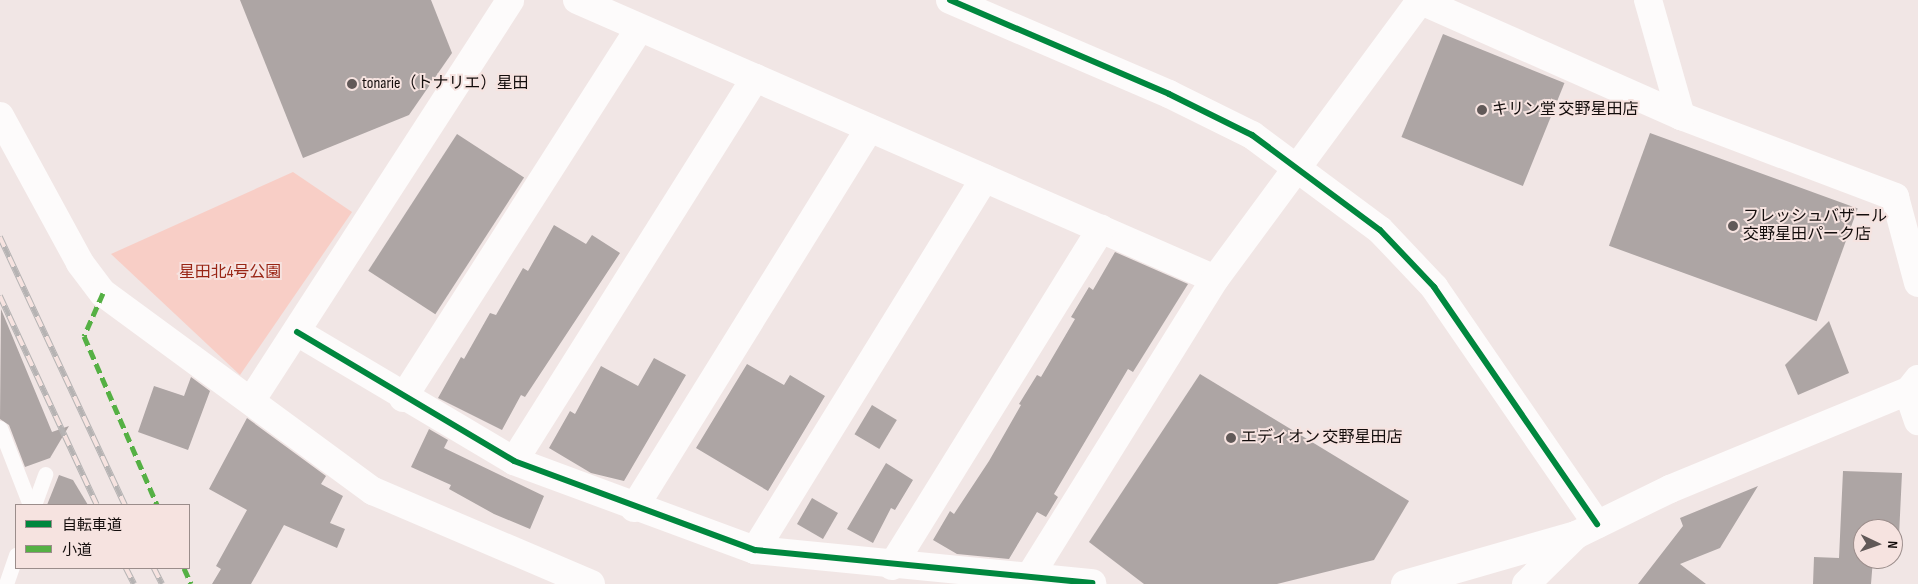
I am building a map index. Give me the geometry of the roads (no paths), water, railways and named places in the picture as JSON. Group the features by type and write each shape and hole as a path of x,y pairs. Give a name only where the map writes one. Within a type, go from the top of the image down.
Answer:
{"street":[{"path":"251,401 510,0"},
{"path":"577,0 1216,279"},
{"path":"950,0 1169,94 1252,135 1296,165 1380,230 1434,287 1586,530"},
{"path":"1030,576 1216,279 1296,165 1420,0 1681,116 1895,196 1918,282"},
{"path":"1648,0 1681,116"},
{"path":"403,398 640,28"},
{"path":"514,460 755,78"},
{"path":"0,116 80,263 103,293 373,491 591,584"},
{"path":"634,508 870,128"},
{"path":"755,550 985,178"},
{"path":"892,566 1101,229"},
{"path":"297,332 403,398 514,460 634,508 755,550 892,566 1030,576 1092,583"},
{"path":"1406,584 1586,530 1670,489 1915,386 1918,421"},
{"path":"1526,584 1586,530"}],"lane":[{"path":"0,428 32,504"},
{"path":"32,504 45,474"},
{"path":"6,584 15,558"}],"railway":[{"path":"0,237 125,504"},
{"path":"0,296 97,504"},
{"path":"126,569 134,584"},
{"path":"154,569 162,584"}],"place":[{"name":"tonarie（トナリエ）星田","path":"352,84"},
{"name":"キリン堂 交野星田店","path":"1482,110"},
{"name":"フレッシュバザール 交野星田パーク店","path":"1733,226"},
{"name":"エディオン 交野星田店","path":"1231,438"}],"park label":[{"name":"星田北4号公園","path":"230,273"}]}
